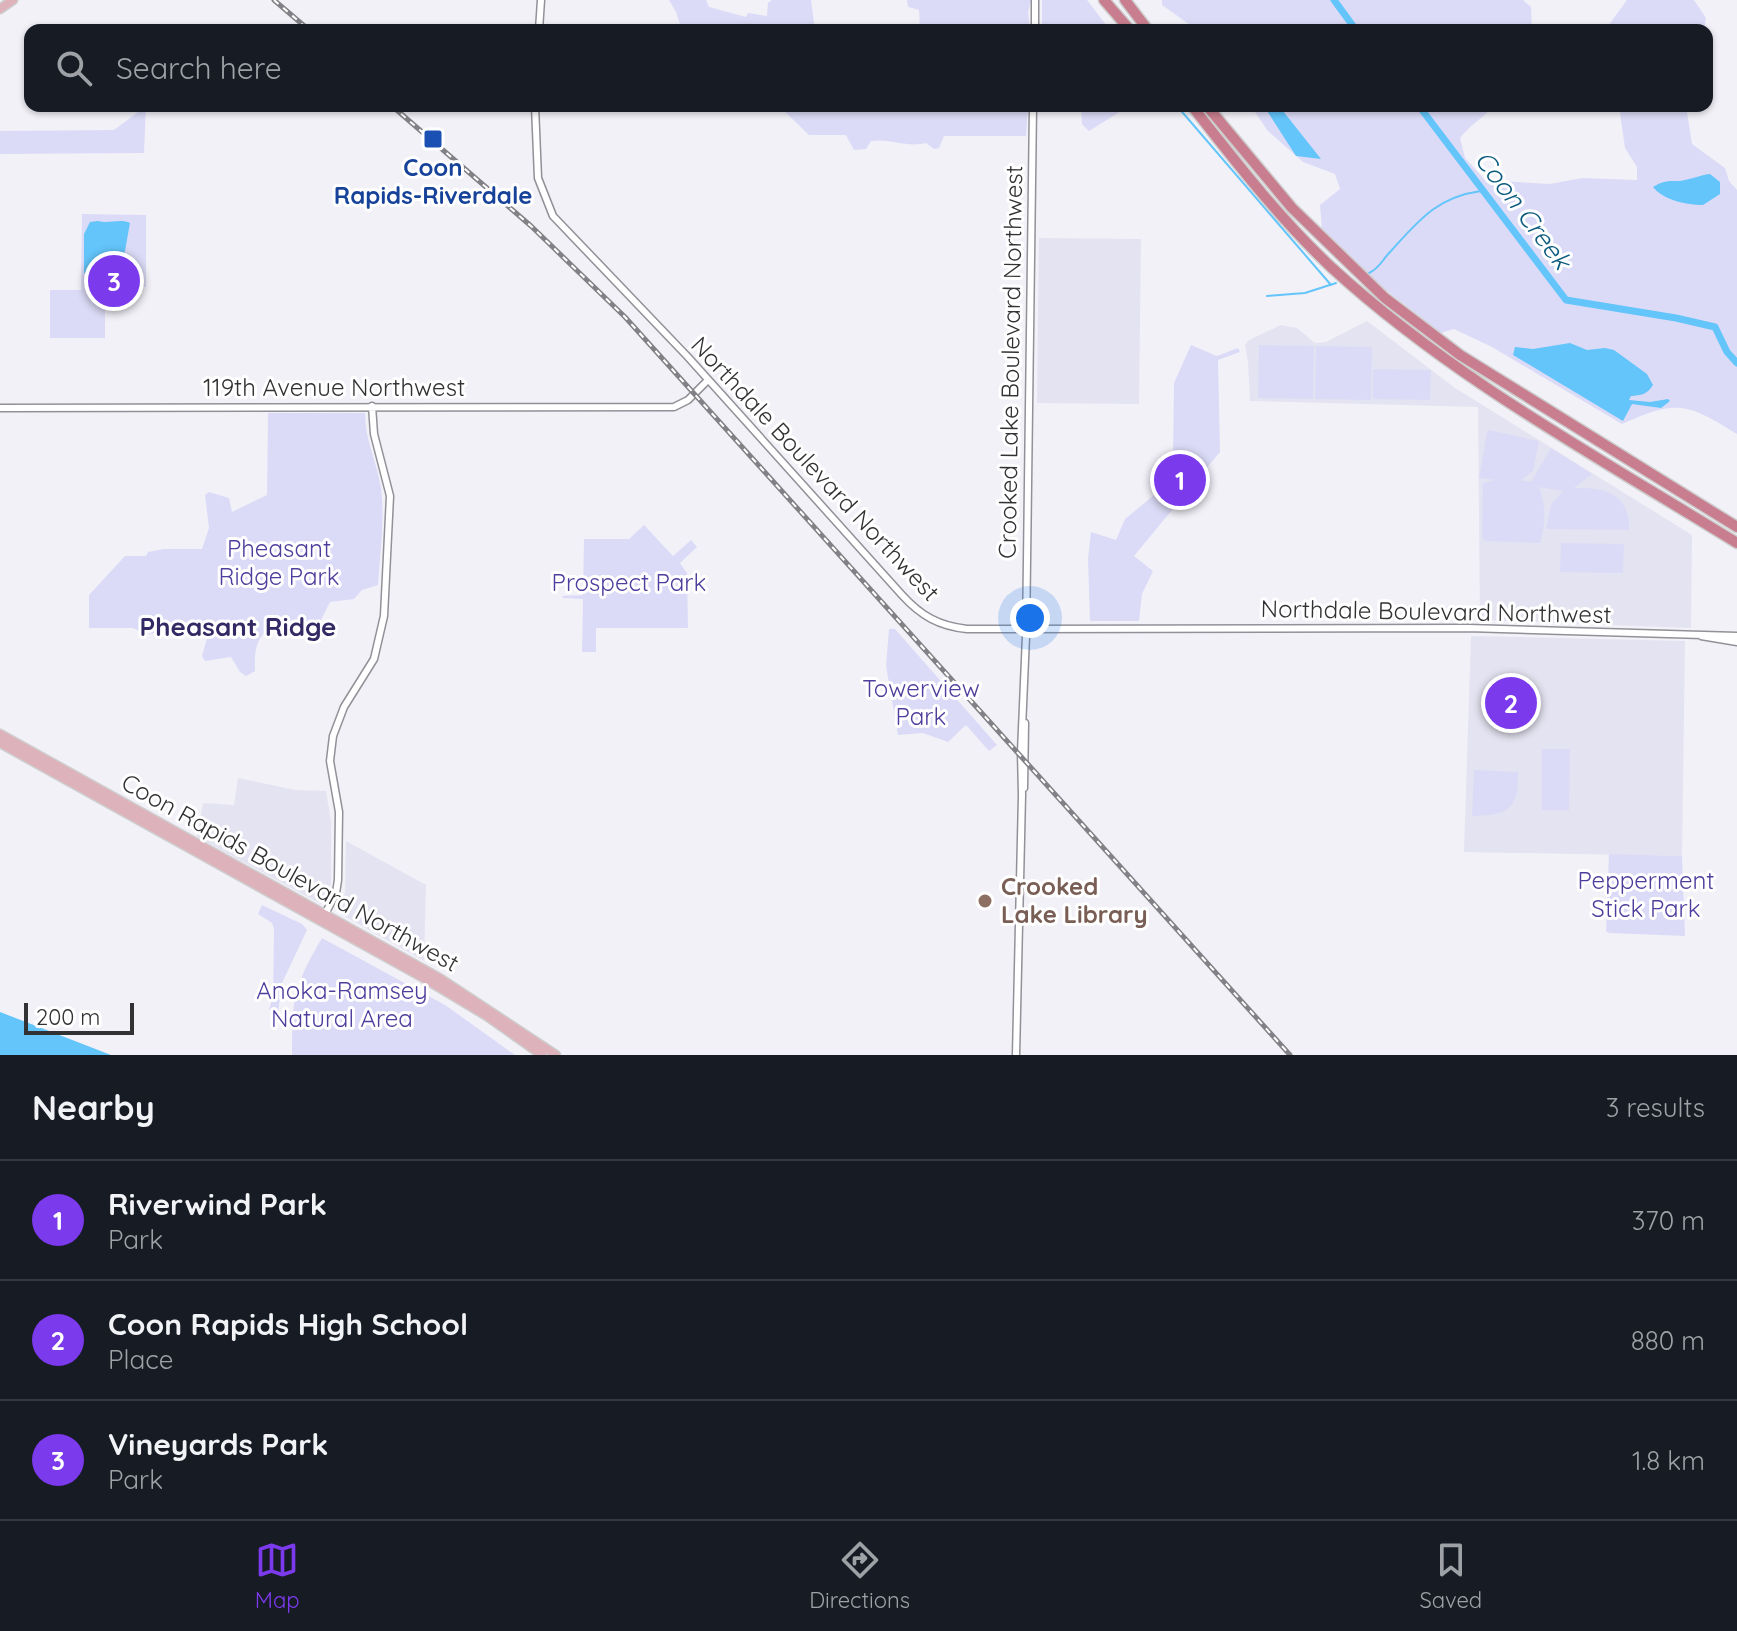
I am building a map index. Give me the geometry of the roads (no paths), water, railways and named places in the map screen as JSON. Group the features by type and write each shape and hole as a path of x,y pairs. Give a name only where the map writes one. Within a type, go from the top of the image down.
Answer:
{"highway":[{"path":"1106,0 1126,24"},
{"path":"1125,0 1143,24"},
{"path":"1197,112 1288,222 1329,265 1377,307 1454,367 1737,543"},
{"path":"1212,112 1292,208 1346,264 1405,314 1460,355 1735,526"}],"main road":[{"path":"0,9 13,0"},
{"name":"Coon Rapids Boulevard Northwest","path":"0,734 323,917 460,999 542,1055"},
{"name":"Coon Rapids Boulevard Northwest","path":"0,743 475,1000 556,1055"}],"street":[{"path":"539,24 541,0"},
{"path":"1035,0 1035,24"},
{"name":"Northdale Boulevard Northwest","path":"535,112 538,178 553,216 708,380 915,609 929,619 946,626 967,629 1468,628 1697,635 1737,642"},
{"name":"Crooked Lake Boulevard Northwest","path":"1016,1055 1026,732 1033,112"},
{"name":"119th Avenue Northwest","path":"0,408 668,406 684,399 708,380"},
{"path":"323,917 336,893 338,880 339,812 330,761 333,736 344,707 374,659 385,610 390,496 374,434 372,406"},
{"name":"Northdale Boulevard Northwest","path":"1697,635 1737,636"}],"water":[{"path":"1268,112 1284,112 1321,159 1296,156"},
{"path":"1710,174 1720,182 1720,194 1703,205 1676,201 1653,187 1665,182"},
{"path":"90,222 130,223 123,262 94,278 84,273 84,234"},
{"path":"1570,343 1587,350 1614,350 1647,374 1653,385 1651,388 1644,394 1631,396 1629,400 1670,401 1661,408 1632,404 1623,421 1513,355 1515,347 1533,349"},
{"path":"0,1012 111,1055 0,1055"}],"waterway":[{"name":"Coon Creek","path":"1334,0 1352,24"},
{"path":"1182,112 1331,285"},
{"name":"Coon Creek","path":"1424,112 1566,300 1715,327 1727,352 1737,363"},
{"path":"1369,273 1430,212 1452,199 1481,191"},
{"path":"1267,296 1305,293 1336,283"}],"railway":[{"path":"274,0 302,24"},
{"path":"399,112 531,226 625,317 1290,1055"}],"place":[{"name":"Coon Rapids-Riverdale","path":"433,139"},
{"name":"Vineyards Park","path":"114,281"},
{"name":"Riverwind Park","path":"1180,480"},
{"name":"Coon Rapids High School","path":"1511,703"},
{"name":"Crooked Lake Library","path":"985,901"}],"district":[{"name":"Pheasant Ridge","path":"238,627"}],"park label":[{"name":"Pheasant Ridge Park","path":"279,563"},
{"name":"Prospect Park","path":"629,583"},
{"name":"Towerview Park","path":"921,703"},
{"name":"Pepperment Stick Park","path":"1646,895"},
{"name":"Anoka-Ramsey Natural Area","path":"342,1005"}]}
